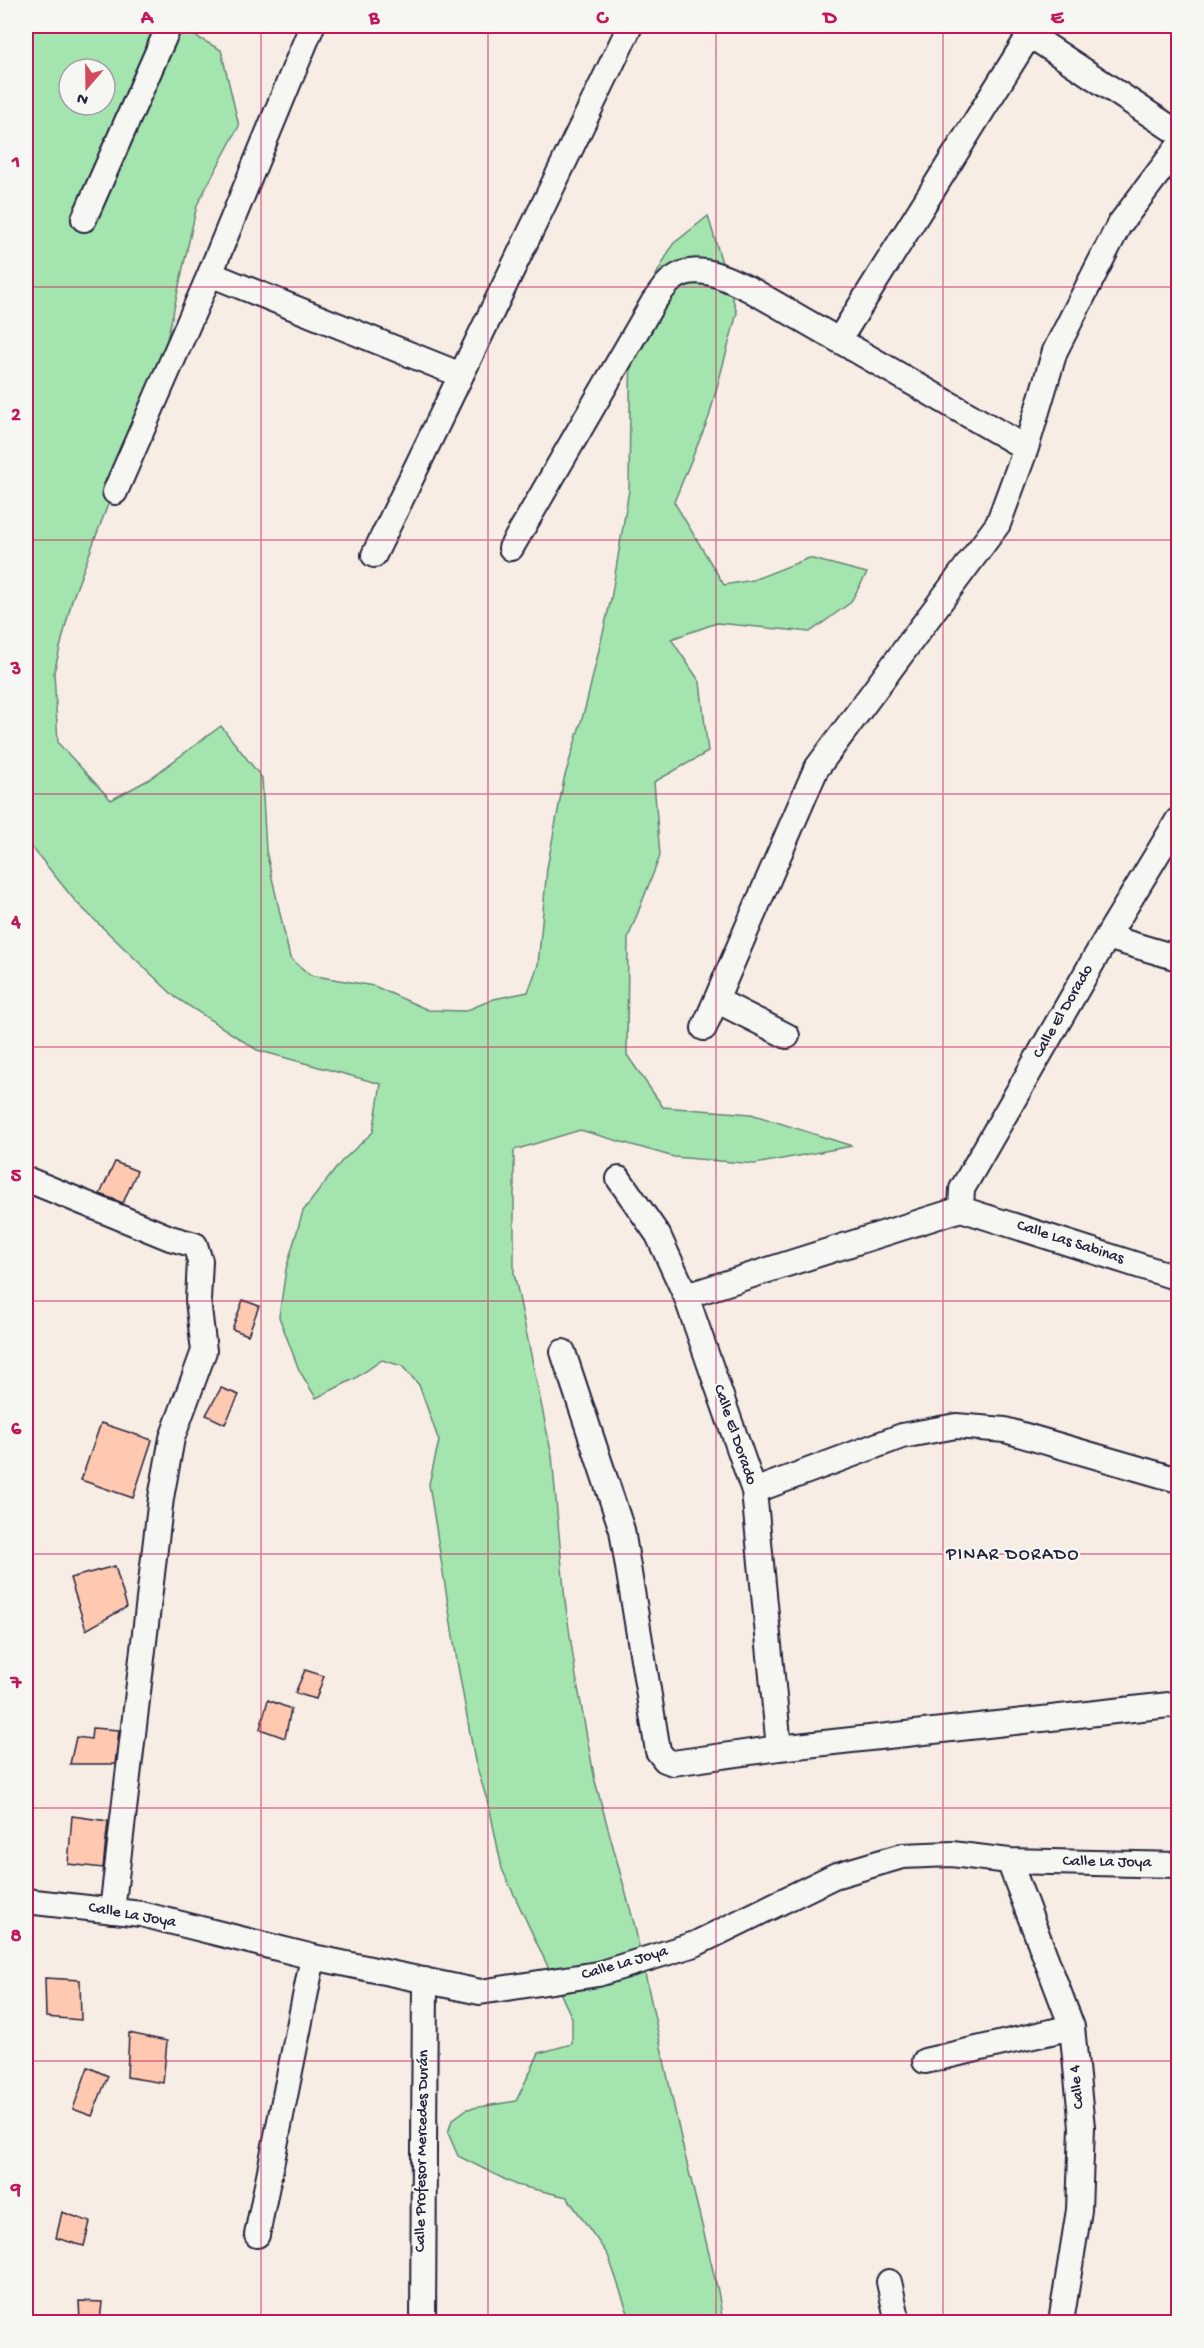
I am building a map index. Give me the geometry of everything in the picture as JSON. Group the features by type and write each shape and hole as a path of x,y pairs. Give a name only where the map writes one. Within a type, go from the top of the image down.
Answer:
{"street":[{"path":"84,219 169,26"},
{"path":"115,492 210,274 312,26"},
{"path":"374,555 630,26"},
{"path":"839,340 1033,30 1179,134"},
{"path":"704,1028 816,769 998,524 1026,448 1055,351 1119,225 1179,147"},
{"path":"511,548 654,301 672,279 689,271 708,272 732,280 1026,448"},
{"path":"210,274 460,375"},
{"name":"Calle El Dorado","path":"961,1209 962,1189 1107,937 1179,820"},
{"path":"1107,937 1179,958"},
{"path":"716,1000 787,1036"},
{"path":"26,1179 170,1238 195,1245 200,1261 198,1300 204,1351 172,1438 161,1498 112,1911"},
{"name":"Calle El Dorado","path":"619,1179 658,1235 686,1296 754,1491 779,1748"},
{"path":"686,1296 961,1209"},
{"name":"Calle Las Sabinas","path":"961,1209 1179,1278"},
{"path":"563,1352 622,1530 658,1751 665,1760 674,1763 779,1748 1179,1704"},
{"path":"754,1491 902,1436 956,1426 1005,1430 1179,1480"},
{"name":"Calle La Joya","path":"26,1901 141,1914 313,1957 480,1992 598,1974 694,1944 834,1876 902,1856 952,1854 1009,1861 1179,1865"},
{"name":"Calle 4","path":"1009,1861 1072,2027 1082,2127 1079,2210 1061,2322"},
{"path":"257,2235 313,1957"},
{"name":"Calle Profesor Mercedes Durán","path":"423,2322 425,1980"},
{"path":"925,2061 1072,2027"},
{"path":"889,2282 898,2322"}],"green space":[{"path":"26,26 177,26 221,50 239,126 197,205 163,358 72,600 54,672 58,743 111,800 148,780 221,726 262,778 266,851 290,958 310,975 374,986 428,1010 465,1011 494,999 528,992 538,965 547,868 564,779 586,705 611,599 629,490 631,321 673,244 708,216 737,313 709,417 674,502 724,585 753,580 809,558 867,573 850,603 810,632 717,623 671,639 700,682 708,752 654,782 660,856 628,938 627,1055 663,1107 751,1114 852,1146 755,1164 674,1157 580,1130 514,1150 514,1273 552,1456 565,1601 595,1781 634,1923 682,2143 718,2291 723,2322 631,2322 608,2255 567,2197 516,2185 458,2156 448,2133 452,2120 467,2109 516,2101 539,2053 572,2044 572,2018 502,1869 490,1810 475,1761 429,1484 439,1441 419,1385 402,1366 382,1360 354,1379 316,1398 299,1370 279,1317 286,1269 303,1211 341,1162 373,1132 381,1084 257,1050 175,997 76,902 26,840"}],"building":[{"path":"115,1162 137,1171 123,1203 100,1194"},
{"path":"243,1300 259,1306 248,1335 232,1329"},
{"path":"221,1388 239,1395 225,1424 206,1415"},
{"path":"101,1423 152,1440 133,1498 81,1480"},
{"path":"115,1566 127,1607 86,1630 70,1578"},
{"path":"305,1670 324,1676 316,1699 295,1693"},
{"path":"268,1700 291,1709 285,1738 260,1729"},
{"path":"92,1728 119,1730 115,1764 70,1764 76,1737 91,1739"},
{"path":"72,1816 108,1821 103,1868 68,1864"},
{"path":"45,1978 80,1980 81,2020 46,2017"},
{"path":"129,2033 167,2041 163,2083 127,2077"},
{"path":"88,2067 108,2076 92,2116 73,2109"},
{"path":"62,2212 90,2222 84,2246 56,2238"},
{"path":"79,2301 102,2302 100,2322 80,2322"}],"district":[{"name":"PINAR DORADO","path":"1013,1555"}]}
